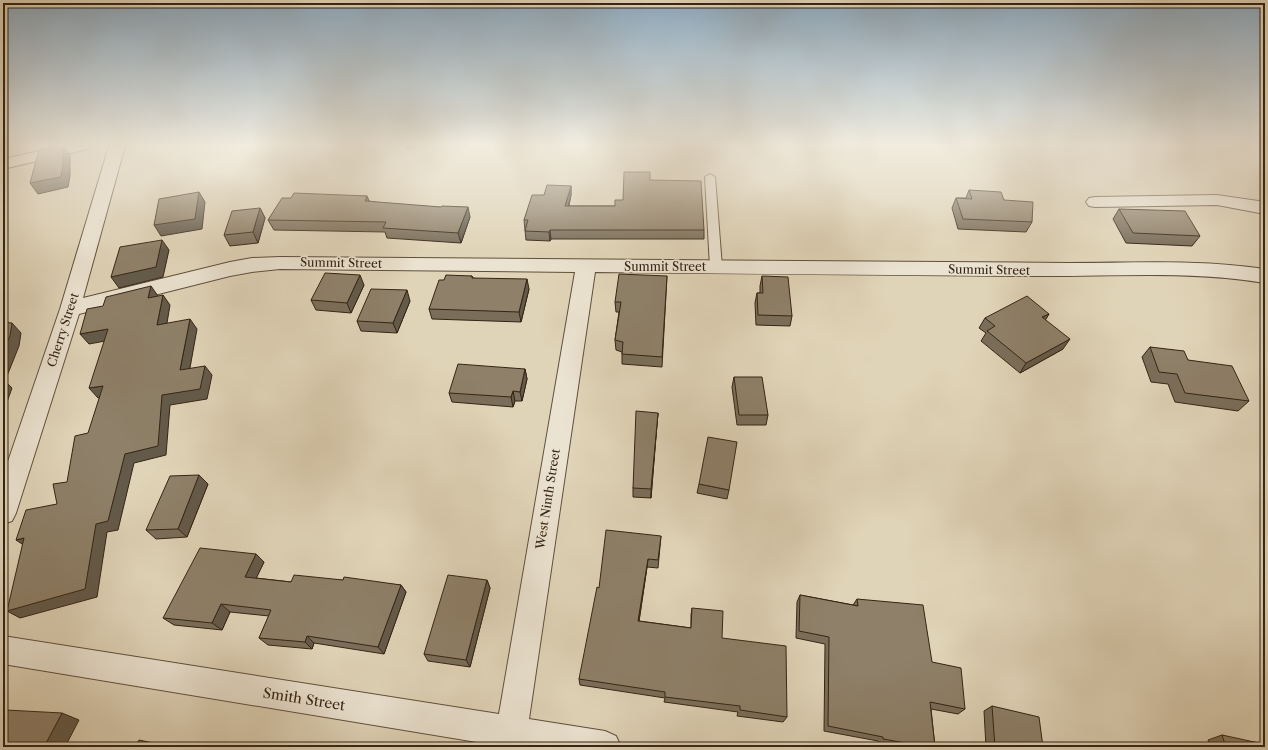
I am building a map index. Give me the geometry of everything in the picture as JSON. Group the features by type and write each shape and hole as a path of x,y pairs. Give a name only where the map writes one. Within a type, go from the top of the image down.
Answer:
{"street":[{"name":"Cherry Street","path":"3,513 70,310 107,181"},
{"path":"1095,202 1217,200 1265,208"},
{"name":"Summit Street","path":"70,310 230,269 280,262 586,266 1193,270 1224,271 1265,276"},
{"name":"West Ninth Street","path":"511,733 586,266"},
{"name":"Smith Street","path":"3,650 605,747"}],"lane":[{"path":"710,181 716,267"}],"building":[{"path":"624,181 701,181 704,230 525,231 528,220 524,220 532,195 544,195 547,185 571,186 565,206 615,206 615,200 623,200"},
{"path":"969,190 1001,192 1004,200 1033,202 1032,222 963,219 956,198 972,199"},
{"path":"199,192 195,219 154,225 159,199"},
{"path":"294,193 367,196 365,201 441,207 468,207 458,233 383,228 386,222 268,220 282,198 291,198"},
{"path":"260,208 253,232 224,235 232,211"},
{"path":"1119,209 1185,211 1200,236 1133,233"},
{"path":"162,240 156,267 111,277 120,247"},
{"path":"325,273 360,275 347,303 311,300"},
{"path":"619,274 667,276 662,357 622,354 623,342 615,340 621,302 615,302"},
{"path":"446,275 472,276 472,278 527,279 519,312 429,309 439,280 444,280"},
{"path":"762,276 788,277 792,316 758,315 757,293 763,293"},
{"path":"151,286 148,298 163,295 157,325 190,319 180,370 205,366 200,389 162,395 158,446 125,454 108,521 96,524 85,589 7,611 24,538 16,540 26,510 57,504 53,484 67,482 75,436 88,433 103,386 89,388 108,329 80,334 87,309 103,306 106,297"},
{"path":"371,289 407,290 393,323 357,321"},
{"path":"1027,296 1049,314 1042,317 1070,339 1026,363 987,331 995,326 985,318"},
{"path":"3,322 12,323 10,336 3,352"},
{"path":"1150,347 1184,351 1188,360 1232,366 1249,401 1185,393 1177,374 1159,372"},
{"path":"458,364 525,369 520,392 513,391 511,397 449,393"},
{"path":"734,377 762,377 768,415 739,415"},
{"path":"636,411 658,413 651,489 633,488"},
{"path":"708,437 737,442 729,490 699,484"},
{"path":"199,475 178,529 146,530 170,476"},
{"path":"606,530 661,536 658,560 648,559 638,621 691,628 692,608 723,611 722,638 786,646 787,717 740,710 740,706 665,697 665,692 579,679 597,587 599,588"},
{"path":"200,548 256,554 245,577 291,582 294,575 343,580 344,577 401,585 378,647 307,636 305,642 259,638 271,610 221,604 212,623 163,618"},
{"path":"448,575 487,580 466,660 424,654"},
{"path":"800,595 858,606 857,599 923,605 932,662 961,668 965,709 930,702 935,747 883,739 883,737 828,726 829,637 799,631"},
{"path":"992,706 1039,717 1043,747 995,747"},
{"path":"6,710 62,713 44,747 3,747 3,716"},
{"path":"1222,735 1259,743 1260,747 1226,747"},
{"path":"139,740 173,747 135,747"}]}
